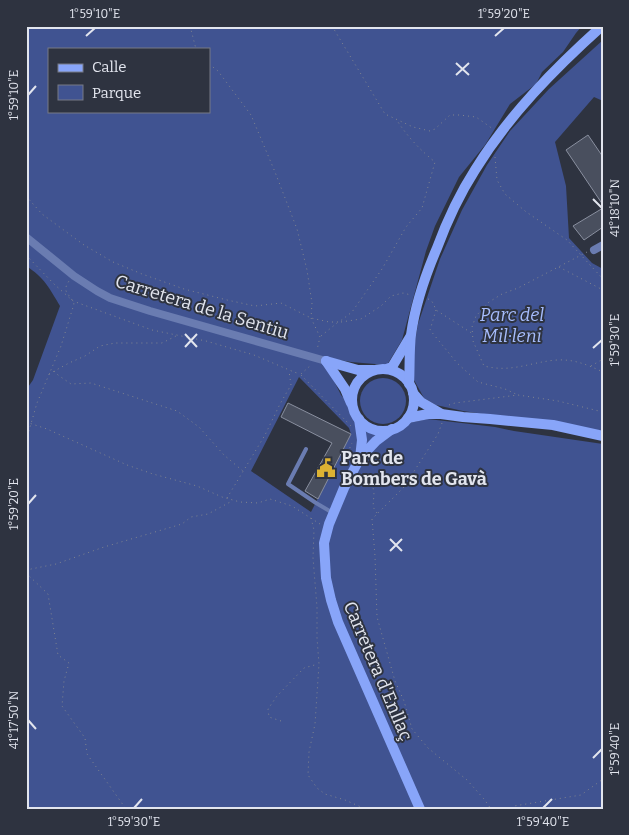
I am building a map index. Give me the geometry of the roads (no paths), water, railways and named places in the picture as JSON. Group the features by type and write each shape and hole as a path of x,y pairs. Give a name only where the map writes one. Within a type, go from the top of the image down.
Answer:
{"street":[{"path":"411,336 392,366 368,373 360,379 355,387 352,396 355,412 359,419 374,429 383,431 401,425 408,418 412,410 414,402 411,389 411,336 424,280 449,217 474,172 494,141 526,100 580,46 602,27"},
{"name":"Carretera de la Sentiu","path":"26,237 74,276 97,292 110,298 358,370 382,370"},
{"path":"594,250 603,245"},
{"path":"326,361 345,389 353,405"},
{"path":"382,370 396,372 404,377 421,402 443,414"},
{"path":"408,418 428,414 443,414 552,425 603,436"},
{"name":"Carretera d'Enllaç","path":"359,419 362,440 360,458"},
{"name":"Carretera d'Enllaç","path":"392,429 376,441 360,458 344,488 324,543 326,578 338,622 420,809"}],"lane":[{"path":"306,449 288,484 316,503 332,517"}],"place":[{"name":"Parc de Bombers de Gavà","path":"326,468"}],"park label":[{"name":"Parc del Mil·leni","path":"512,325"}]}
